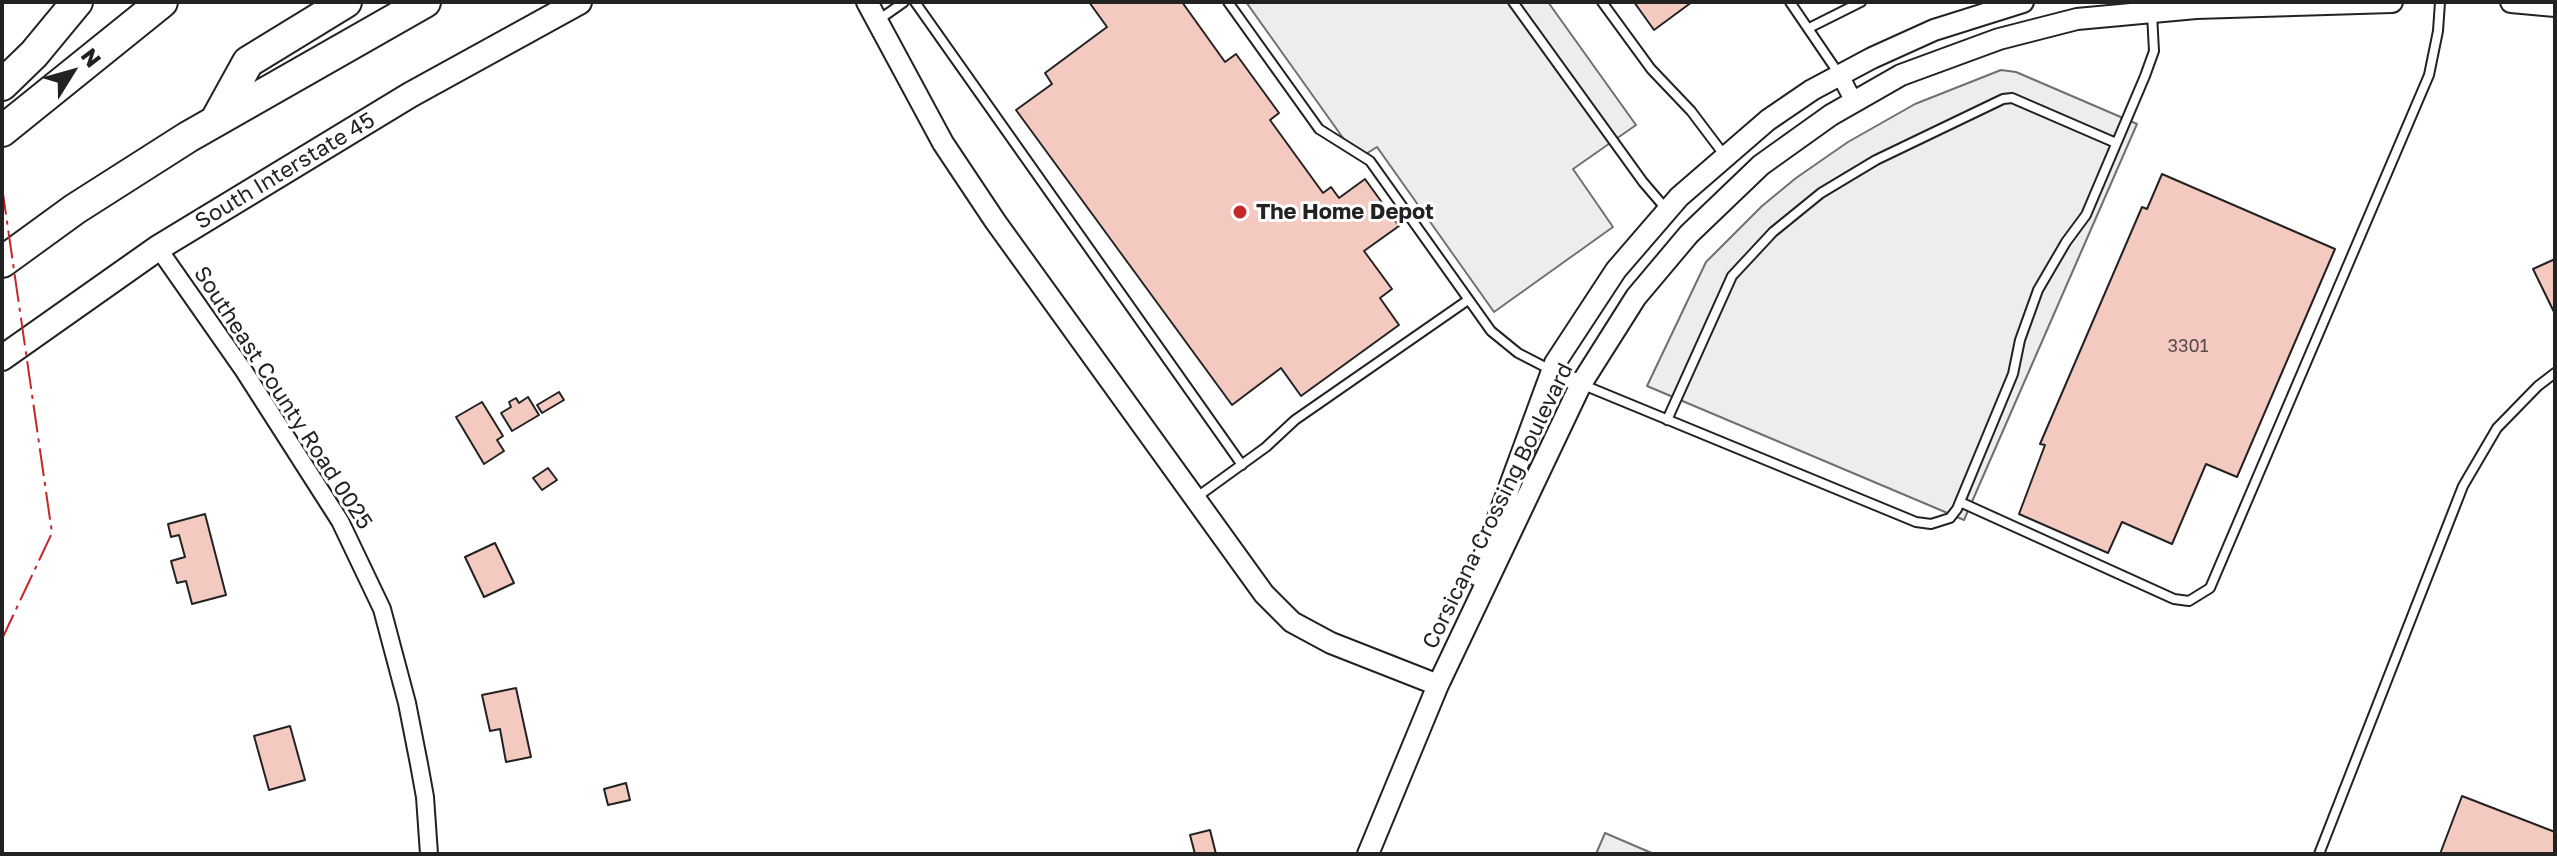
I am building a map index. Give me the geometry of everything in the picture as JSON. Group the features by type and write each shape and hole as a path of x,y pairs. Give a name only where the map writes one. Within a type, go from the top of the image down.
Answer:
{"highway":[{"path":"2,85 34,54 77,2"},
{"path":"2,131 162,2"},
{"path":"215,121 248,62 346,2"},
{"path":"2,262 75,209 215,121 425,2"}],"main road":[{"name":"South Interstate 45","path":"2,358 158,248 410,95 579,2"}],"street":[{"path":"867,2 943,143 995,221 1264,594 1292,622 1331,643 1438,685"},
{"name":"Corsicana Crossing Boulevard","path":"1438,685 1581,384 1636,297 1689,234 1761,165 1831,115 1901,75 1999,39 2077,19 2152,6 2196,8 2392,2"},
{"path":"2511,2 2555,6"},
{"name":"Corsicana Crossing Boulevard","path":"1368,854 1438,685 1551,371 1616,270 1667,211 1725,156 1768,120 1812,90 1934,30 2009,3"},
{"path":"1840,75 1854,102"},
{"name":"Southeast County Road 0025","path":"158,248 244,371 340,521 382,609 417,751 425,797 429,854"},
{"path":"1551,371 1581,384"}],"lane":[{"path":"877,21 904,2"},
{"path":"915,2 1242,465"},
{"path":"1228,2 1319,129 1370,161 1491,331 1518,353 1551,371"},
{"path":"1513,2 1667,211"},
{"path":"1602,2 1651,69 1691,111 1725,156"},
{"path":"1790,2 1840,75"},
{"path":"1809,28 1861,2"},
{"path":"1960,502 2174,599 2189,601 2210,588 2429,75 2440,2"},
{"path":"1581,384 1916,522 1941,522 1950,518 1960,502 2013,374 2020,340 2038,290 2086,215 2154,51 2152,6"},
{"path":"1667,420 1732,276 1773,232 1832,186 1876,160 2003,99 2012,98 2116,143"},
{"path":"1195,499 1266,447 1295,420 1468,300"},
{"path":"2319,854 2463,486 2497,428 2555,373"}],"shaded area":[{"path":"1246,2 1548,2 1636,125 1573,169 1613,227 1494,312 1377,147 1358,159"},
{"path":"2001,70 2016,72 2137,124 1964,520 1647,386 1706,262 1762,206 1848,142 1915,104"},
{"path":"1605,833 1654,854 1596,854"}],"building":[{"name":"The Home Depot","path":"1089,2 1182,2 1225,62 1236,54 1279,113 1270,120 1323,193 1331,187 1339,198 1365,179 1399,226 1364,251 1392,289 1380,298 1399,325 1301,396 1281,368 1232,405 1016,110 1052,84 1045,73 1107,27"},
{"path":"1634,2 1692,2 1654,30"},
{"path":"2162,174 2335,249 2237,477 2206,464 2172,544 2122,522 2108,553 2019,514 2045,445 2040,444 2142,207 2147,209"},
{"path":"2555,259 2555,312 2554,312 2533,269"},
{"path":"559,392 564,400 542,413 537,405"},
{"path":"528,397 539,415 512,431 501,413 511,407 509,402 516,398 519,403"},
{"path":"482,402 503,436 497,440 504,451 484,464 456,417"},
{"path":"548,468 557,480 542,490 533,478"},
{"path":"205,514 226,595 192,604 186,581 177,583 171,561 185,557 179,535 171,537 168,524"},
{"path":"495,543 514,583 484,597 465,557"},
{"path":"516,688 531,757 506,762 500,729 490,731 482,695"},
{"path":"290,726 305,780 269,790 254,736"},
{"path":"626,783 630,800 608,805 604,789"},
{"path":"2462,796 2555,832 2555,854 2440,854"},
{"path":"1210,830 1216,854 1195,854 1190,835"}],"power":[{"path":"2,187 52,533 2,639"}],"place":[{"name":"The Home Depot","path":"1240,212"}]}
